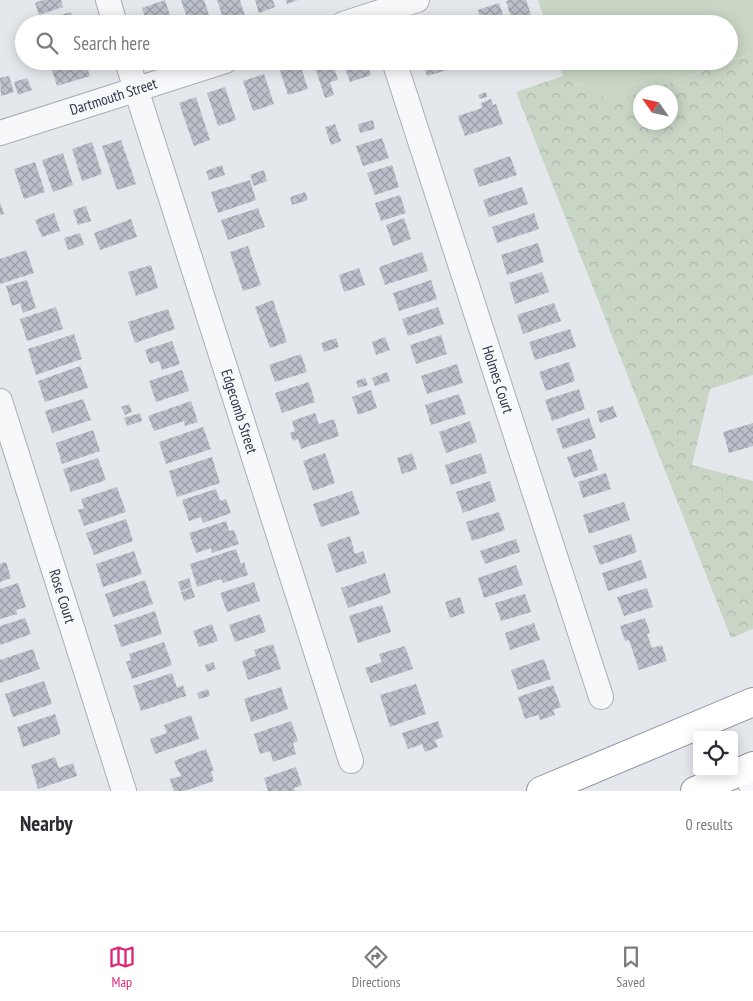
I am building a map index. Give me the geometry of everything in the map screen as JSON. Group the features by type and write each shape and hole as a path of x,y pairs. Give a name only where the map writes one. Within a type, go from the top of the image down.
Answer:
{"highway":[{"path":"541,791 753,702"},
{"path":"695,791 750,775"}],"street":[{"path":"108,0 112,15"},
{"path":"378,12 417,0"},
{"name":"Edgecomb Street","path":"131,70 351,761"},
{"name":"Dartmouth Street","path":"0,133 198,70"},
{"name":"Holmes Court","path":"397,70 601,697"},
{"name":"Rose Court","path":"0,402 124,791"}],"green space":[{"path":"538,0 753,0 753,54 738,58 738,15 543,15"},
{"path":"753,54 753,375 710,389 692,465 753,481 753,629 731,638 516,92 563,76 613,101 633,94 633,130 678,130 678,85 663,85 706,70 738,70 738,58"},
{"path":"561,70 704,70 663,85 633,85 633,95 613,101 563,76"}],"building":[{"path":"43,0 61,0 63,7 39,15 35,3"},
{"path":"165,0 170,15 144,15 142,8"},
{"path":"181,0 204,0 209,15 186,15"},
{"path":"217,0 240,0 245,15 222,15"},
{"path":"255,0 273,0 275,7 259,13"},
{"path":"286,0 298,0 287,4"},
{"path":"526,0 531,15 510,15 506,1"},
{"path":"499,3 503,15 479,15 478,10"},
{"path":"71,12 72,15 61,15"},
{"path":"52,70 88,70 90,76 57,86"},
{"path":"302,70 308,89 288,95 280,71"},
{"path":"316,70 335,70 338,80 330,82 334,95 325,98"},
{"path":"346,70 369,70 371,75 350,82"},
{"path":"425,70 446,70 427,76"},
{"path":"264,74 274,104 253,111 243,81"},
{"path":"9,76 14,92 1,96 0,78"},
{"path":"27,78 32,90 18,95 14,82"},
{"path":"225,87 236,120 218,126 207,93"},
{"path":"486,92 487,97 480,99 478,95"},
{"path":"196,97 210,140 194,146 179,103"},
{"path":"491,99 493,105 496,104 503,124 465,136 458,116 482,108 481,103"},
{"path":"373,120 375,129 360,133 358,124"},
{"path":"335,124 341,141 331,145 325,127"},
{"path":"382,138 389,158 363,166 356,146"},
{"path":"121,140 136,184 117,190 102,146"},
{"path":"92,142 102,174 82,181 72,149"},
{"path":"63,153 73,185 53,192 42,160"},
{"path":"510,156 517,175 479,187 473,169"},
{"path":"35,162 45,192 24,199 14,169"},
{"path":"222,165 225,175 209,180 206,171"},
{"path":"392,165 399,187 375,195 367,173"},
{"path":"264,170 267,181 254,186 250,175"},
{"path":"250,180 256,200 218,213 211,192"},
{"path":"522,187 528,204 489,217 483,200"},
{"path":"305,192 308,200 292,205 290,197"},
{"path":"400,195 406,213 381,221 375,203"},
{"path":"0,202 4,214 0,215"},
{"path":"86,206 91,221 78,225 73,210"},
{"path":"258,208 265,227 228,240 221,220"},
{"path":"54,213 60,231 42,237 35,220"},
{"path":"534,213 539,229 497,243 492,227"},
{"path":"404,218 411,239 393,246 386,225"},
{"path":"131,219 137,237 100,250 94,233"},
{"path":"80,233 84,245 68,250 64,238"},
{"path":"538,243 544,262 507,275 501,255"},
{"path":"248,246 261,285 243,291 230,252"},
{"path":"26,250 34,273 0,284 0,259"},
{"path":"422,252 428,271 385,285 379,267"},
{"path":"151,265 158,288 136,296 128,272"},
{"path":"359,268 365,285 344,292 339,275"},
{"path":"542,272 549,292 515,304 509,283"},
{"path":"27,280 36,308 23,313 20,303 12,306 6,286"},
{"path":"431,280 437,299 399,311 393,293"},
{"path":"273,300 287,342 270,348 255,307"},
{"path":"554,303 561,321 523,334 517,315"},
{"path":"56,307 63,329 27,341 20,319"},
{"path":"438,307 444,324 408,336 402,319"},
{"path":"168,309 175,329 135,343 128,322"},
{"path":"570,329 576,347 535,360 529,342"},
{"path":"74,334 82,359 36,375 28,349"},
{"path":"441,335 447,354 416,364 410,345"},
{"path":"385,337 390,350 376,355 372,342"},
{"path":"336,338 339,347 324,352 321,343"},
{"path":"172,341 180,364 162,370 159,361 150,364 145,350"},
{"path":"301,354 307,372 275,382 269,365"},
{"path":"569,362 575,381 546,391 539,372"},
{"path":"457,364 463,383 427,394 421,376"},
{"path":"80,366 88,388 45,402 38,381"},
{"path":"182,370 189,391 156,402 149,381"},
{"path":"387,372 390,381 375,386 372,378"},
{"path":"365,378 368,385 358,388 356,381"},
{"path":"309,382 315,402 282,413 275,393"},
{"path":"579,389 585,409 552,421 545,400"},
{"path":"371,390 377,408 358,415 352,397"},
{"path":"459,394 466,414 431,425 425,405"},
{"path":"83,399 91,420 52,433 45,411"},
{"path":"191,401 198,422 185,426 184,421 154,431 148,416"},
{"path":"129,404 132,412 125,415 121,407"},
{"path":"613,406 617,417 600,423 597,411"},
{"path":"140,413 142,421 127,426 124,418"},
{"path":"315,413 319,424 334,419 339,436 301,449 298,439 293,441 290,433 295,431 292,421"},
{"path":"589,418 596,438 563,449 556,429"},
{"path":"470,421 477,442 446,453 439,432"},
{"path":"753,423 753,446 729,453 723,432"},
{"path":"203,427 211,449 166,464 159,442"},
{"path":"93,430 100,451 62,464 56,443"},
{"path":"591,449 598,470 574,478 567,457"},
{"path":"325,453 335,483 313,491 303,461"},
{"path":"412,453 417,469 402,474 397,458"},
{"path":"481,453 487,473 451,485 445,465"},
{"path":"212,457 220,483 177,497 169,471"},
{"path":"98,458 106,480 71,492 63,469"},
{"path":"606,473 611,489 583,498 578,482"},
{"path":"490,481 496,501 463,513 456,492"},
{"path":"117,487 126,512 84,526 78,510 84,508 81,499"},
{"path":"216,489 220,501 226,499 231,513 203,523 201,517 189,521 182,500"},
{"path":"352,491 360,514 321,527 313,504"},
{"path":"624,502 630,520 589,534 583,515"},
{"path":"499,512 505,530 472,541 466,522"},
{"path":"126,519 133,541 94,555 86,533"},
{"path":"226,521 229,531 234,530 239,544 212,553 211,548 196,553 189,533"},
{"path":"631,534 637,552 600,565 593,546"},
{"path":"350,536 355,554 363,551 367,563 336,573 327,544"},
{"path":"516,539 520,552 485,564 480,551"},
{"path":"236,549 241,564 244,562 248,575 223,583 221,579 197,587 190,564"},
{"path":"134,551 142,574 103,587 96,564"},
{"path":"641,560 647,578 608,591 602,573"},
{"path":"6,562 11,578 0,582 0,564"},
{"path":"516,565 523,585 484,598 478,578"},
{"path":"385,573 391,593 348,608 341,588"},
{"path":"189,578 192,587 181,591 178,582"},
{"path":"145,580 153,604 113,617 105,594"},
{"path":"254,582 260,601 227,612 220,593"},
{"path":"18,583 26,607 16,610 17,614 0,619 0,589"},
{"path":"192,588 195,597 184,601 181,592"},
{"path":"647,588 653,607 624,616 617,597"},
{"path":"525,594 531,612 501,621 495,603"},
{"path":"460,597 465,613 450,618 445,602"},
{"path":"382,605 391,632 358,643 349,616"},
{"path":"155,611 162,634 121,647 114,625"},
{"path":"260,614 266,632 235,642 229,625"},
{"path":"25,618 31,634 0,645 0,626"},
{"path":"645,618 650,633 647,634 652,648 662,645 667,661 639,670 629,640 625,641 620,626"},
{"path":"534,623 540,640 510,650 505,633"},
{"path":"212,624 218,641 199,647 193,631"},
{"path":"164,642 172,665 132,679 126,662 131,660 129,654"},
{"path":"273,644 281,669 248,680 242,661 256,656 254,650"},
{"path":"405,646 413,669 371,683 365,668 382,662 379,654"},
{"path":"33,649 40,669 0,683 0,660"},
{"path":"544,659 551,679 518,690 511,670"},
{"path":"213,662 216,669 207,672 205,665"},
{"path":"172,673 177,688 183,685 186,696 141,711 133,686"},
{"path":"44,681 52,704 13,717 5,694"},
{"path":"416,684 426,714 390,727 380,695"},
{"path":"553,685 561,707 553,710 555,715 540,720 538,715 525,719 518,697"},
{"path":"281,687 288,709 251,722 244,699"},
{"path":"208,689 210,696 199,699 197,693"},
{"path":"55,714 61,734 23,747 17,727"},
{"path":"191,715 199,739 155,754 150,739 167,733 164,725"},
{"path":"291,721 298,741 293,743 296,754 273,762 270,751 260,754 254,734"},
{"path":"438,721 443,737 435,740 438,747 425,752 422,744 408,749 402,733"},
{"path":"206,749 214,771 211,771 214,781 184,791 174,791 170,779 181,776 174,761"},
{"path":"55,757 59,768 73,763 77,776 38,789 31,765"},
{"path":"296,767 302,785 294,788 295,791 268,791 264,778"}]}
